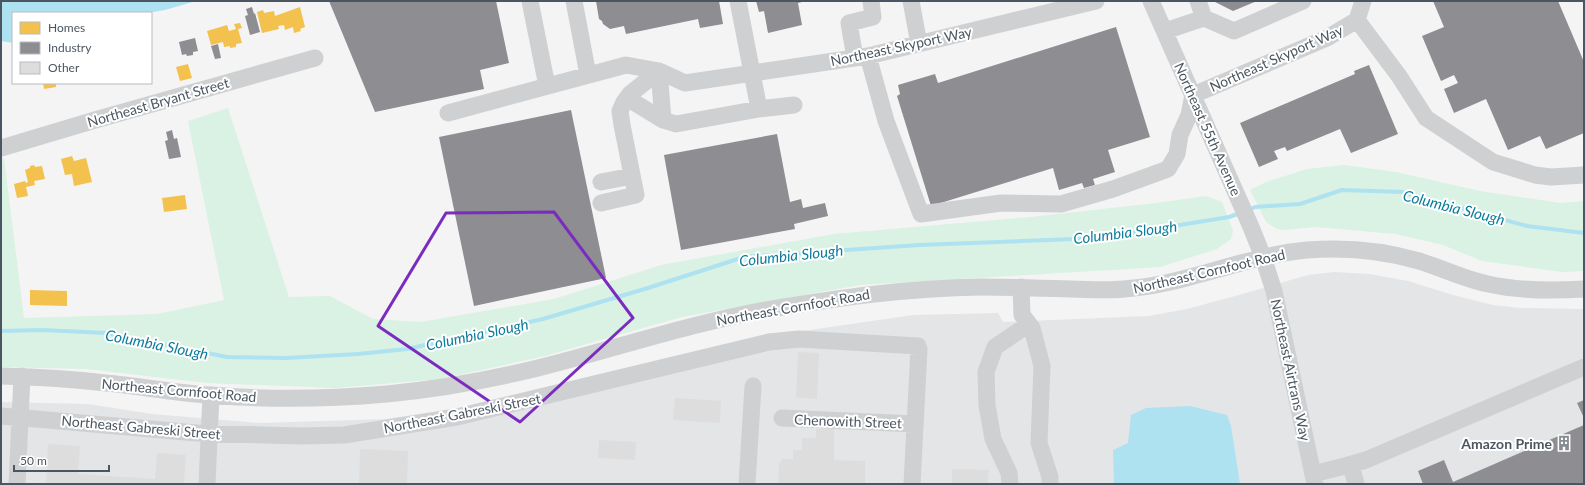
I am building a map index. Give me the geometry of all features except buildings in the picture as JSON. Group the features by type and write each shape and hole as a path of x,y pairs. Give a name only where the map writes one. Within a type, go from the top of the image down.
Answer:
{"street":[{"path":"530,1 547,86"},
{"path":"574,1 588,75"},
{"path":"738,1 759,109"},
{"path":"870,1 873,18 849,23 921,214 1001,203 1061,204 1113,189 1168,169 1177,154 1180,135 1189,115 1193,95"},
{"path":"911,1 919,44"},
{"name":"Northeast Skyport Way","path":"448,113 626,65 659,70 685,83 862,57 1096,1"},
{"name":"Northeast 55th Avenue","path":"1151,1 1251,227 1263,258"},
{"path":"1198,1 1204,18"},
{"path":"1165,32 1204,18 1234,31 1303,1"},
{"path":"1363,1 1357,20 1399,76 1426,118 1493,162 1535,175 1551,177 1584,175"},
{"name":"Northeast Skyport Way","path":"1193,95 1328,38 1357,20"},
{"name":"Northeast Bryant Street","path":"1,148 315,58"},
{"path":"602,203 636,195 620,111 627,98 643,82 659,70"},
{"path":"659,70 663,120"},
{"path":"627,98 663,120 676,124 759,109 794,105"},
{"path":"601,182 632,176"},
{"name":"Northeast Cornfoot Road","path":"1,376 22,376 85,381 212,395 304,398 356,396 415,390 517,373 713,321 765,310 858,295 958,287 1021,287 1112,290 1134,288 1178,280 1263,258 1305,250 1358,249 1385,253 1417,260 1483,283 1496,286 1528,290 1584,289"},
{"name":"Northeast Airtrans Way","path":"1263,258 1274,291 1314,479"},
{"path":"1021,287 1022,315 1032,328 1042,366 1040,443 1050,478 1050,484"},
{"path":"1010,484 1009,473 993,439 987,405 986,372 995,347 1029,324"},
{"name":"Northeast Gabreski Street","path":"1,416 210,433 300,436 344,434 457,417 554,395 769,342 799,339 918,346 915,424"},
{"path":"1314,479 1366,460 1584,367"},
{"path":"17,484 22,376"},
{"path":"747,484 753,386"},
{"path":"207,484 212,395"},
{"name":"Chenowith Street","path":"782,418 915,424"},
{"path":"912,484 915,424"},
{"path":"1351,465 1356,484"}],"highlighted area":[{"path":"554,212 633,318 520,422 378,326 446,213"}],"shaded area":[{"path":"1334,272 1370,274 1408,281 1453,295 1493,305 1520,308 1584,309 1584,484 1,484 1,402 88,404 152,414 260,423 386,419 477,405 762,337 913,315 998,313 1003,322 1149,316 1187,309 1308,275"}],"green space":[{"path":"228,108 289,297 330,296 373,319 421,322 554,299 661,265 834,234 1031,217 1206,196 1222,202 1233,231 1231,239 1217,249 1160,267 860,285 682,317 545,356 440,379 336,388 207,383 86,369 1,367 1,159 4,158 24,318 157,314 224,300 188,121"},
{"path":"1344,165 1396,172 1480,191 1560,203 1584,201 1584,271 1562,272 1482,261 1443,245 1395,234 1316,227 1283,230 1277,229 1266,222 1250,190 1266,182 1307,169"}],"water":[{"path":"1,1 196,1 152,12 12,12 12,43 1,41"},
{"path":"1190,406 1227,415 1231,426 1240,484 1114,484 1113,450 1128,443 1131,415 1146,408"}],"waterway":[{"name":"Columbia Slough","path":"1248,210 1255,207 1300,204 1342,190 1403,192 1527,226 1584,233"},
{"name":"Columbia Slough","path":"1,331 42,330 107,333 227,357 286,358 358,354 407,349 543,319 648,288 744,257 919,245 1100,238 1229,217 1240,213"}],"place":[{"name":"Amazon Prime","path":"1564,443"}]}
